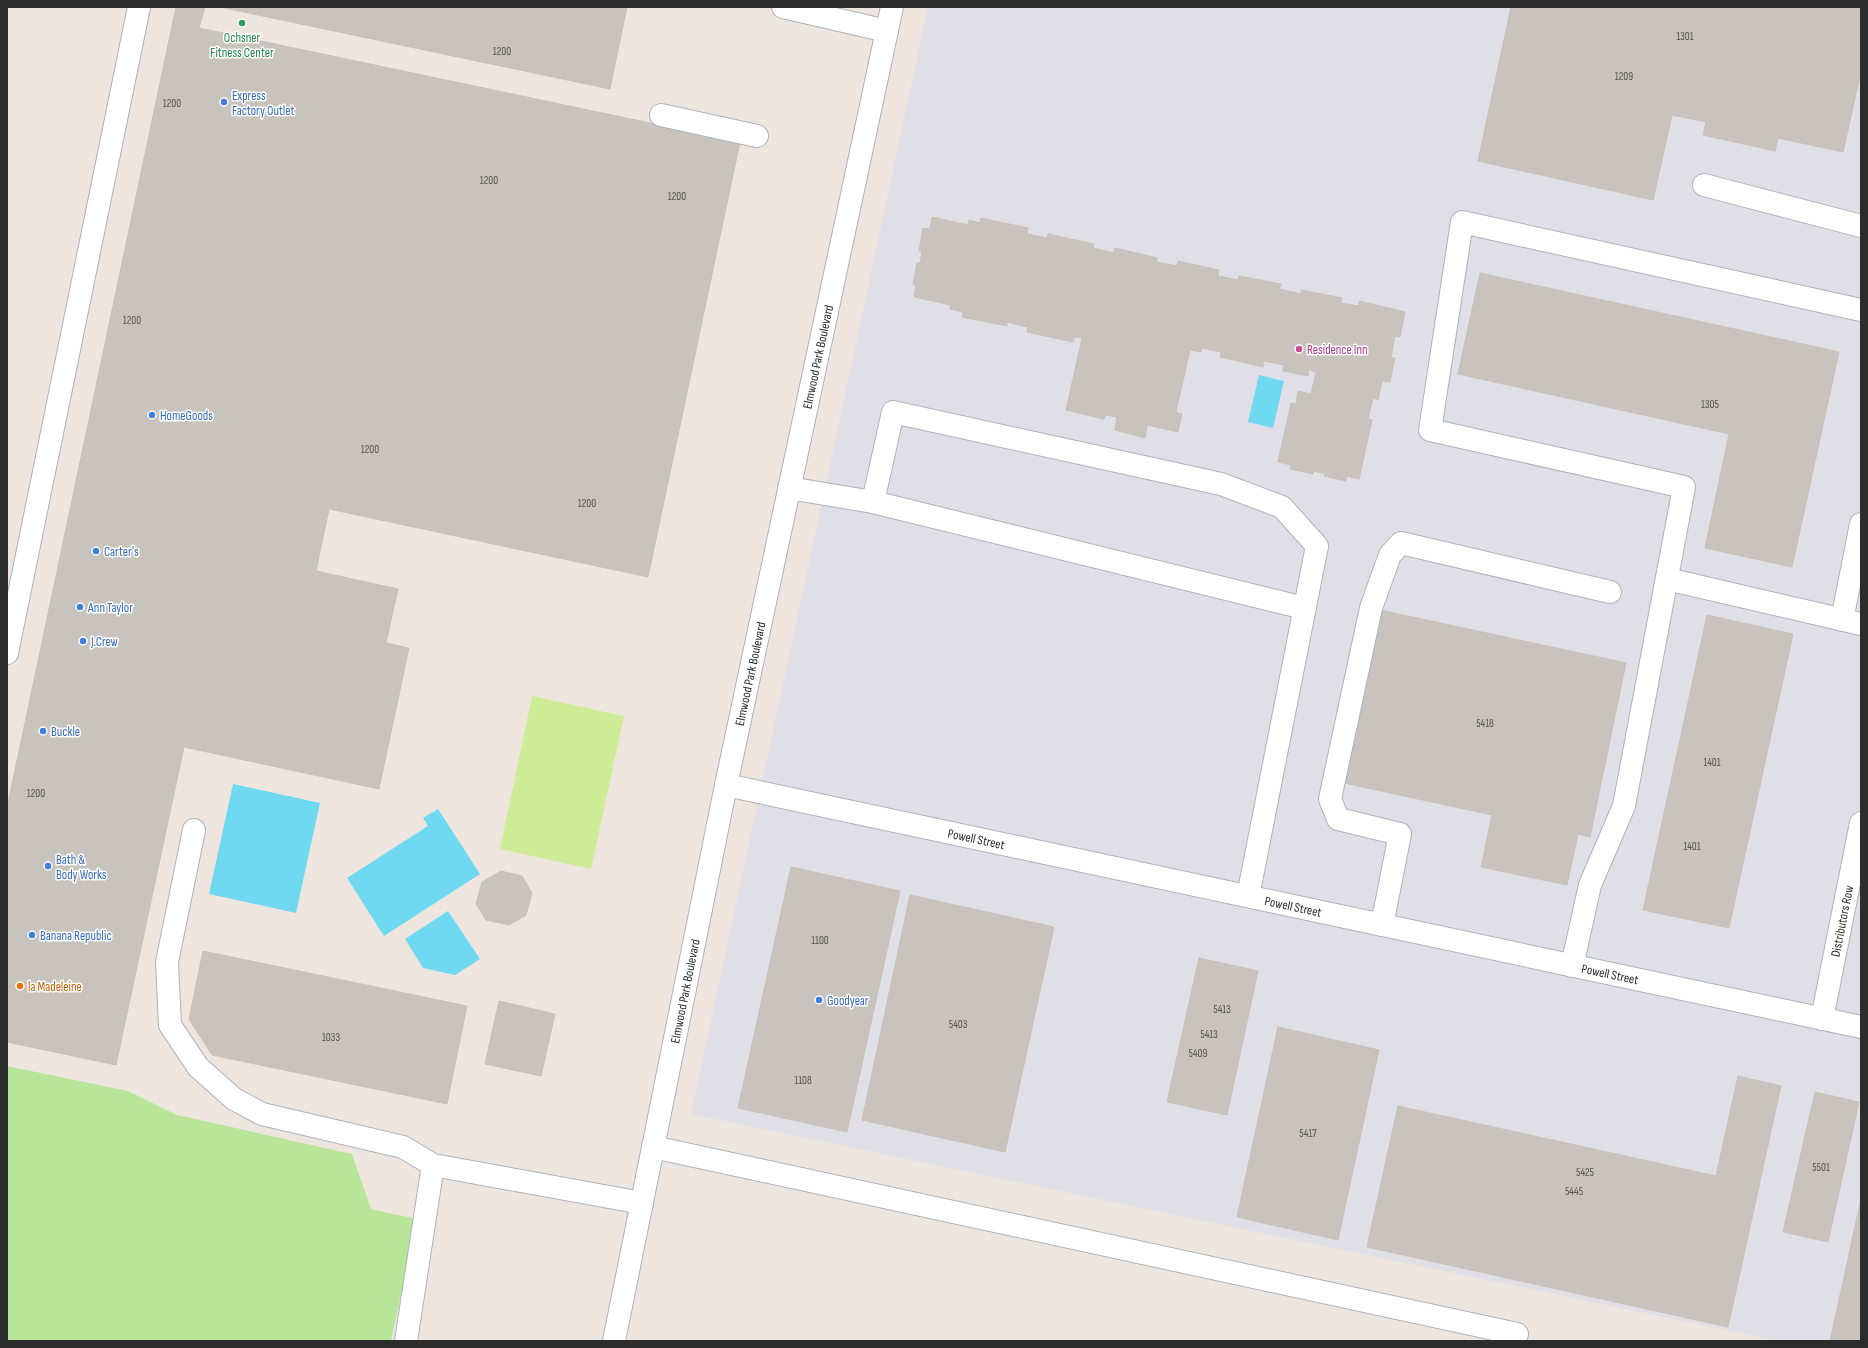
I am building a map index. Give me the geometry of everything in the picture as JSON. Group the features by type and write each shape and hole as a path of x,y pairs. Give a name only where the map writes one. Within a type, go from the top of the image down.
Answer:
{"street":[{"path":"7,652 139,7"},
{"path":"783,7 887,31"},
{"name":"Elmwood Park Boulevard","path":"614,1341 726,785 892,7"},
{"path":"661,115 757,136"},
{"path":"1704,185 1861,226"},
{"path":"1572,966 1590,884 1624,806 1684,487 1430,430 1462,222 1861,310"},
{"path":"873,502 893,412 1221,484 1282,507 1317,546 1248,896"},
{"path":"789,488 873,502 1304,608"},
{"path":"1667,579 1852,622 1861,524"},
{"path":"1382,925 1400,834 1338,819 1330,799 1371,608 1390,555 1401,543 1610,592"},
{"name":"Powell Street","path":"726,785 1861,1027"},
{"name":"Distributors Row","path":"1822,1019 1861,823"},
{"path":"194,830 167,962 170,1025 198,1066 234,1099 262,1114 403,1147 432,1165 642,1203"},
{"path":"653,1147 1517,1334 1515,1341"},
{"path":"406,1341 432,1165"}],"shaded area":[{"path":"928,7 1861,7 1861,1341 1779,1341 691,1114"}],"green space":[{"path":"532,696 624,716 591,869 500,849"},
{"path":"7,1066 128,1091 177,1115 352,1154 371,1209 417,1219 391,1341 7,1341"}],"water":[{"path":"1259,375 1284,381 1273,428 1248,422"},
{"path":"233,784 320,803 296,913 209,894"},
{"path":"438,809 480,874 384,936 347,878 428,826 423,818"},
{"path":"448,911 480,959 455,975 423,968 405,939"}],"building":[{"path":"176,7 205,7 199,28 740,142 648,577 329,509 316,571 398,589 386,643 409,648 379,789 184,747 116,1065 7,1042 7,808"},
{"path":"220,7 627,7 610,89"},
{"path":"1511,7 1861,7 1861,80 1859,80 1843,152 1778,138 1775,151 1703,135 1706,122 1672,115 1653,200 1478,161"},
{"name":"Residence Inn","path":"932,217 968,225 969,220 980,223 981,218 1028,228 1027,234 1047,238 1048,234 1094,244 1093,248 1114,253 1115,248 1157,258 1157,262 1177,266 1178,261 1219,270 1218,276 1238,280 1239,276 1281,284 1279,289 1301,294 1301,290 1342,298 1341,303 1359,306 1359,301 1405,312 1400,337 1395,336 1391,357 1395,358 1390,382 1382,381 1378,400 1373,398 1368,419 1372,420 1359,479 1347,476 1346,481 1324,476 1325,474 1314,471 1313,474 1290,469 1291,465 1278,462 1291,403 1296,404 1298,391 1311,394 1316,372 1309,370 1308,376 1283,371 1284,365 1264,361 1263,367 1220,357 1221,352 1202,348 1201,352 1190,350 1176,412 1182,414 1178,432 1147,425 1145,438 1115,430 1117,417 1105,415 1104,419 1066,410 1082,338 1075,337 1073,342 1027,332 1028,327 1007,322 1007,326 962,317 963,312 950,309 951,305 914,297 916,285 913,285 917,263 920,263 922,252 919,251 923,228 930,229"},
{"path":"1480,273 1839,352 1792,567 1705,548 1729,434 1458,374"},
{"path":"1380,610 1626,663 1590,837 1578,834 1567,885 1481,867 1492,815 1344,783"},
{"path":"1707,615 1793,634 1729,928 1643,910"},
{"name":"Goodyear","path":"791,867 900,891 847,1132 738,1108"},
{"path":"501,871 522,876 532,893 526,915 509,925 486,920 476,904 482,882"},
{"path":"910,895 1054,927 1005,1152 862,1120"},
{"path":"203,951 467,1006 447,1104 212,1055 189,1019"},
{"path":"1199,958 1258,971 1227,1115 1167,1102"},
{"path":"499,1001 555,1014 541,1076 485,1064"},
{"path":"1278,1027 1379,1050 1338,1240 1237,1217"},
{"path":"1738,1076 1781,1086 1728,1327 1367,1247 1398,1106 1716,1176"},
{"path":"1815,1092 1859,1102 1828,1242 1783,1232"},
{"path":"1861,1199 1861,1341 1830,1341"}],"place":[{"name":"Ochsner Fitness Center","path":"242,23"},
{"name":"Express Factory Outlet","path":"224,102"},
{"name":"Residence Inn","path":"1299,349"},
{"name":"HomeGoods","path":"152,415"},
{"name":"Carter's","path":"96,551"},
{"name":"Ann Taylor","path":"80,607"},
{"name":"J.Crew","path":"83,641"},
{"name":"Buckle","path":"43,731"},
{"name":"Bath & Body Works","path":"48,866"},
{"name":"Banana Republic","path":"32,935"},
{"name":"la Madeleine","path":"20,986"},
{"name":"Goodyear","path":"819,1000"}]}
